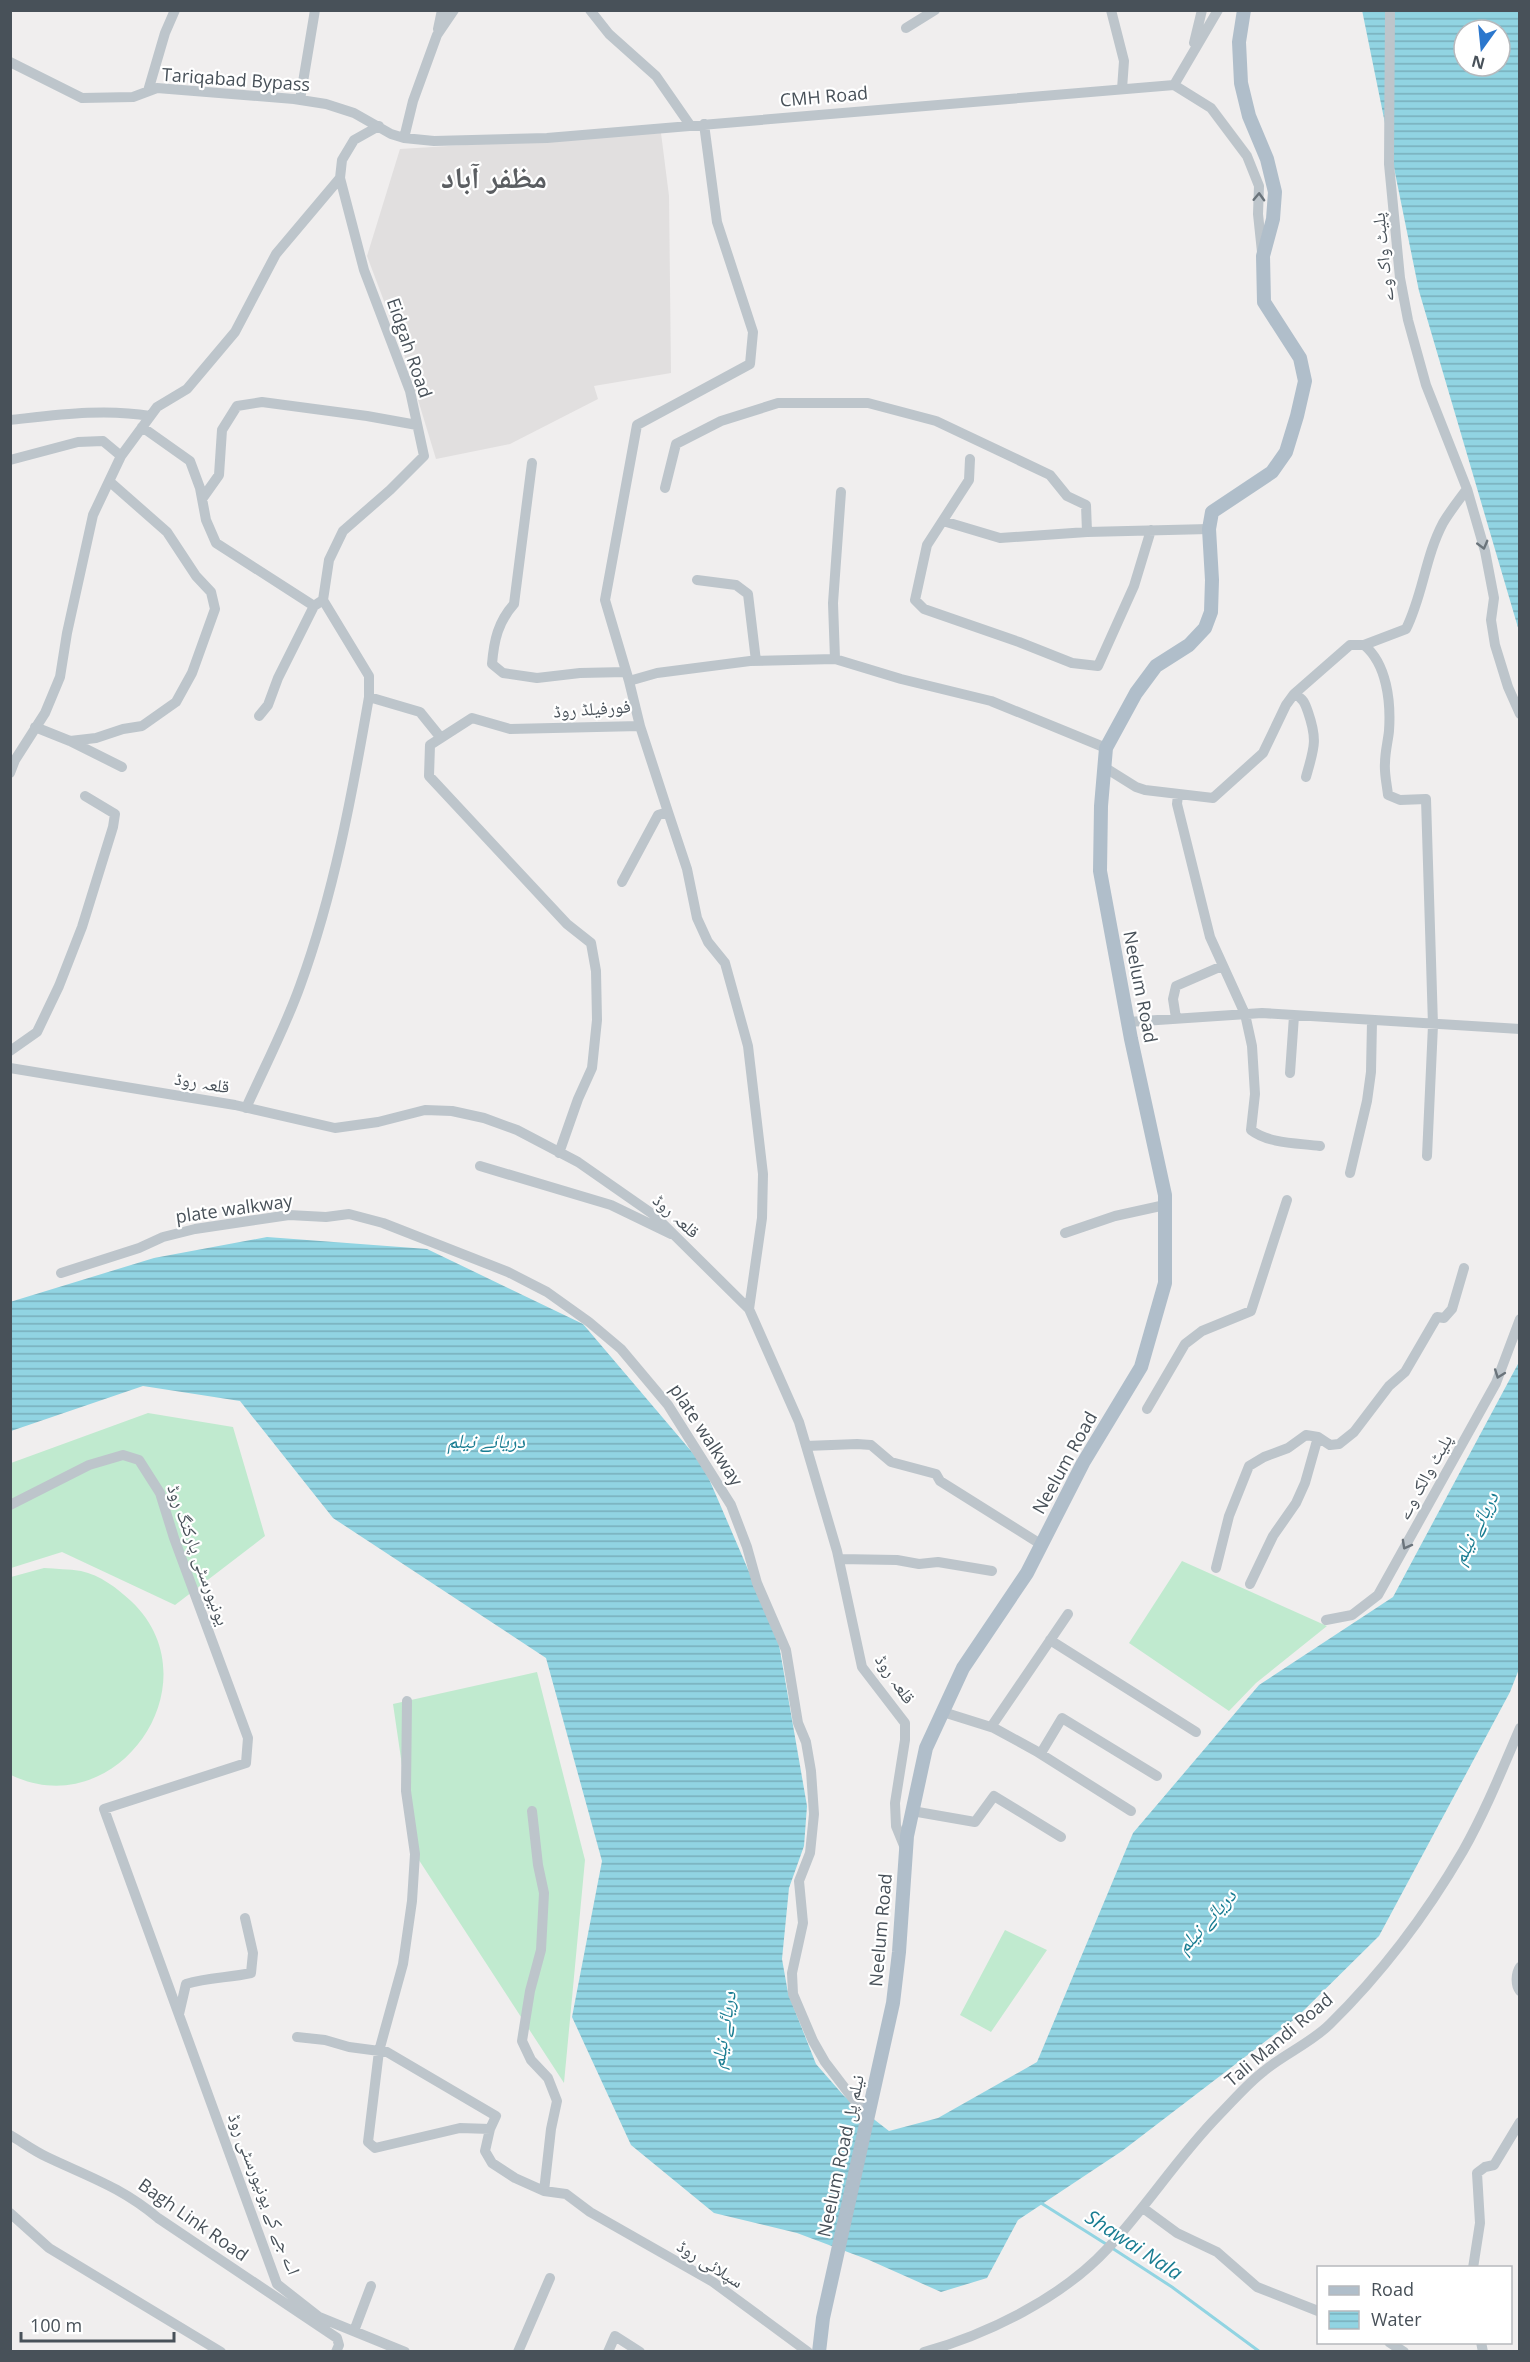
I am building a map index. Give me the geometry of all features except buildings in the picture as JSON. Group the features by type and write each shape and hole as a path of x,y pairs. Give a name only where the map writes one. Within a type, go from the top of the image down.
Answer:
{"main road":[{"path":"1209,529 1212,512 1272,472 1286,452 1298,416 1305,381 1300,358 1264,302 1263,256 1273,219 1275,192 1267,159 1249,116 1241,83 1239,42 1244,10"},
{"name":"Neelum Road","path":"893,2003 906,1851 926,1748 963,1668 1028,1573 1083,1463 1141,1367 1165,1283 1165,1195 1128,1022 1100,871 1104,767 1106,748 1136,693 1156,666 1189,645 1205,628 1211,612 1209,529"},
{"name":"Neelum Road نیلم پل","path":"819,2352 823,2318 893,2003"}],"street":[{"path":"148,91 168,22 175,10"},
{"path":"300,100 315,10"},
{"path":"404,138 413,101 437,35 442,10"},
{"path":"437,35 454,10"},
{"path":"590,10 609,34 656,76 690,125"},
{"path":"906,28 935,10"},
{"path":"1111,10 1124,61 1122,89"},
{"path":"1218,10 1174,85 1211,108 1247,156 1259,186 1258,214 1263,256"},
{"name":"پلیٹ واک وے","path":"1390,10 1389,164 1400,278 1408,320 1426,385 1467,489"},
{"path":"1192,55 1201,12"},
{"name":"Tariqabad Bypass","path":"10,62 82,98 105,100 133,97 157,88 300,100 327,104 354,113 391,134"},
{"name":"CMH Road","path":"391,134 404,138 444,141 547,138 1174,85"},
{"path":"532,464 514,604 503,617 497,632 492,664 503,673 537,678 580,673 628,677 605,600 637,425 750,364 753,332 717,222 704,124"},
{"path":"10,773 15,759 45,713 60,677 67,633 93,515 121,456 157,407 187,389 235,332 276,254 340,178 342,160 354,140 379,126"},
{"name":"Eidgah Road","path":"319,603 329,560 343,531 390,490 424,456 410,391 364,270 340,178"},
{"path":"202,499 219,475 222,430 237,406 262,402 417,425"},
{"path":"665,488 676,444 721,421 778,402 868,403 936,421 1050,475 1067,496 1086,505 1087,532"},
{"path":"10,420 75,413 126,412 150,416"},
{"path":"141,427 190,461 206,520 216,543 319,603 369,676 369,697 350,810 335,871 300,987 246,1108"},
{"path":"10,460 78,442 103,441 121,456"},
{"path":"970,459 969,480 927,545 915,600 924,609 1072,663 1098,666 1134,586 1151,530"},
{"path":"70,741 96,738 123,729 142,726 176,702 192,673 215,609 211,592 196,576 167,532 109,481"},
{"path":"1104,767 1136,787 1207,799 1217,796 1263,753 1286,705 1294,694 1350,645 1364,645 1406,629 1416,608 1424,572 1443,524 1467,489"},
{"path":"1467,489 1485,551 1494,598 1491,620 1495,645 1508,687 1520,714"},
{"path":"835,659 833,603 841,492"},
{"path":"943,521 1000,538 1087,532 1209,529"},
{"path":"697,580 736,585 748,594 756,661"},
{"path":"259,716 268,705 278,678 319,603"},
{"path":"1364,645 1374,652 1386,683 1389,705 1385,764 1388,795 1400,800 1426,799 1433,1025 1427,1156"},
{"name":"فورفیلڈ روڈ","path":"441,738 472,718 510,729 640,726 628,677 756,661 835,659 902,679 991,701 1106,748"},
{"path":"1294,694 1305,703 1315,733 1315,744 1306,777"},
{"path":"369,697 420,712 441,738 430,745 429,776 567,924 591,943 596,971 597,1020 592,1068 578,1099 559,1153"},
{"path":"640,726 687,869 697,918 708,942 725,963 748,1046 763,1174 762,1218 749,1309"},
{"path":"35,727 70,741 122,767"},
{"path":"1178,795 1177,804 1210,937 1245,1014 1252,1046 1255,1094 1251,1130 1270,1139 1320,1146"},
{"path":"10,1051 37,1032 59,986 82,927 106,848 115,814 85,796"},
{"path":"622,882 658,815 668,812"},
{"path":"1176,1018 1173,999 1176,986 1222,966"},
{"path":"1128,1022 1245,1014 1520,1029"},
{"path":"1290,1073 1294,1016"},
{"path":"1350,1173 1367,1101 1371,1072 1372,1021"},
{"name":"قلعہ روڈ","path":"10,1068 246,1108 335,1128 378,1122 425,1110 452,1110 517,1130 578,1162 654,1215 749,1309 799,1422 839,1559 862,1667 905,1723 905,1740 895,1803 896,1826 906,1851"},
{"path":"480,1166 611,1205 676,1237"},
{"path":"1147,1409 1185,1344 1202,1331 1251,1311 1287,1200"},
{"path":"1065,1233 1115,1216 1165,1205"},
{"name":"plate walkway","path":"62,1273 139,1248 163,1237 195,1229 289,1215 327,1217 349,1214 383,1223 508,1272 537,1287 589,1322 621,1349 668,1405 731,1504 757,1583 786,1650 798,1723 806,1742 811,1771 814,1814 810,1853 799,1881 803,1923 792,1973 793,1994 813,2042 821,2055 841,2083 869,2114"},
{"path":"1216,1568 1229,1516 1249,1467 1264,1457 1288,1448 1306,1435 1318,1437 1330,1445 1339,1444 1354,1432 1389,1386 1405,1372 1437,1317 1444,1318 1452,1309 1464,1268"},
{"name":"پلیٹ والک وے","path":"1326,1620 1352,1615 1378,1595 1496,1383 1520,1319"},
{"path":"1250,1584 1273,1536 1296,1503 1305,1483 1318,1437"},
{"path":"806,1446 871,1445 891,1462 936,1474 940,1481 1042,1545"},
{"name":"یونیورسٹی پارکنگ روڈ","path":"10,1505 89,1466 123,1455 139,1460 160,1493 177,1547 248,1738 246,1763"},
{"path":"839,1559 897,1560 910,1564 938,1562 992,1571"},
{"path":"991,1727 1068,1614"},
{"path":"1050,1640 1196,1732"},
{"path":"297,2037 379,2051 398,2058 496,2116 490,2129 460,2128 375,2148 368,2142 379,2051 388,2011 403,1964 412,1901 416,1854 406,1791 407,1701"},
{"path":"943,1712 991,1727 1041,1753 1131,1810"},
{"path":"1041,1753 1062,1718 1157,1776"},
{"name":"Tali Mandi Road","path":"924,2352 957,2342 998,2324 1065,2286 1106,2251 1140,2212 1200,2135 1228,2106 1263,2072 1329,2025 1390,1958 1463,1850 1493,1791 1520,1728"},
{"name":"اے جے کے یونیورسٹی روڈ","path":"246,1763 104,1809 277,2284 319,2317 405,2352"},
{"path":"912,1811 975,1822 994,1796 1061,1837"},
{"path":"532,1811 538,1865 544,1893 541,1950 530,1991 522,2041 531,2060 548,2078 557,2101 551,2129 544,2191"},
{"path":"179,2015 186,1984 208,1977 232,1977 251,1973 253,1953 245,1918"},
{"path":"1520,1967 1517,1979 1517,1988 1520,1991"},
{"path":"1473,2266 1480,2223 1477,2173 1485,2167 1494,2165 1520,2122"},
{"name":"سپلائی روڈ","path":"490,2129 485,2151 492,2163 515,2178 544,2191 566,2194 590,2212 713,2282 808,2352"},
{"name":"Bagh Link Road","path":"10,2135 44,2156 118,2189 141,2203 158,2218 337,2338 339,2345 336,2352"},
{"path":"1140,2212 1217,2252 1257,2287 1317,2311"},
{"path":"10,2213 16,2221 49,2248 221,2352"},
{"path":"518,2352 550,2278"},
{"path":"354,2331 370,2286"},
{"path":"608,2352 615,2336 640,2352"},
{"path":"1391,2344 1404,2352"}],"shaded area":[{"path":"661,133 669,196 671,373 594,386 598,399 510,444 436,459 405,357 367,256 400,149"}],"green space":[{"path":"148,1413 233,1427 265,1536 175,1605 62,1552 11,1568 11,1463"},
{"path":"1182,1561 1327,1626 1256,1683 1229,1711 1129,1643"},
{"path":"44,1568 88,1573 108,1583 126,1596 155,1634 163,1670 159,1705 143,1738 118,1764 87,1781 50,1785 11,1775 11,1577"},
{"path":"537,1672 585,1860 564,2083 415,1854 393,1704"},
{"path":"1005,1930 1047,1950 991,2032 960,2015"}],"water":[{"path":"1362,10 1519,11 1519,631 1419,291"},
{"name":"دریائے نیلم","path":"267,1237 427,1249 583,1324 703,1465 778,1639 807,1806 804,1846 789,1888 782,1959 788,1993 816,2064 844,2096 889,2131 938,2118 1037,2062 1133,1833 1259,1685 1393,1597 1519,1362 1519,1669 1510,1692 1379,1936 1296,2018 1122,2151 1018,2220 987,2278 941,2292 869,2260 797,2233 714,2213 631,2145 572,2017 602,1861 546,1658 333,1518 240,1401 143,1386 11,1431 10,1302 154,1258"}],"waterway":[{"name":"Shawai Nala","path":"1041,2203 1106,2244"},
{"name":"Shawai Nala","path":"1112,2248 1172,2287 1260,2352"}],"district":[{"name":"مظفر آباد","path":"494,178"}]}
